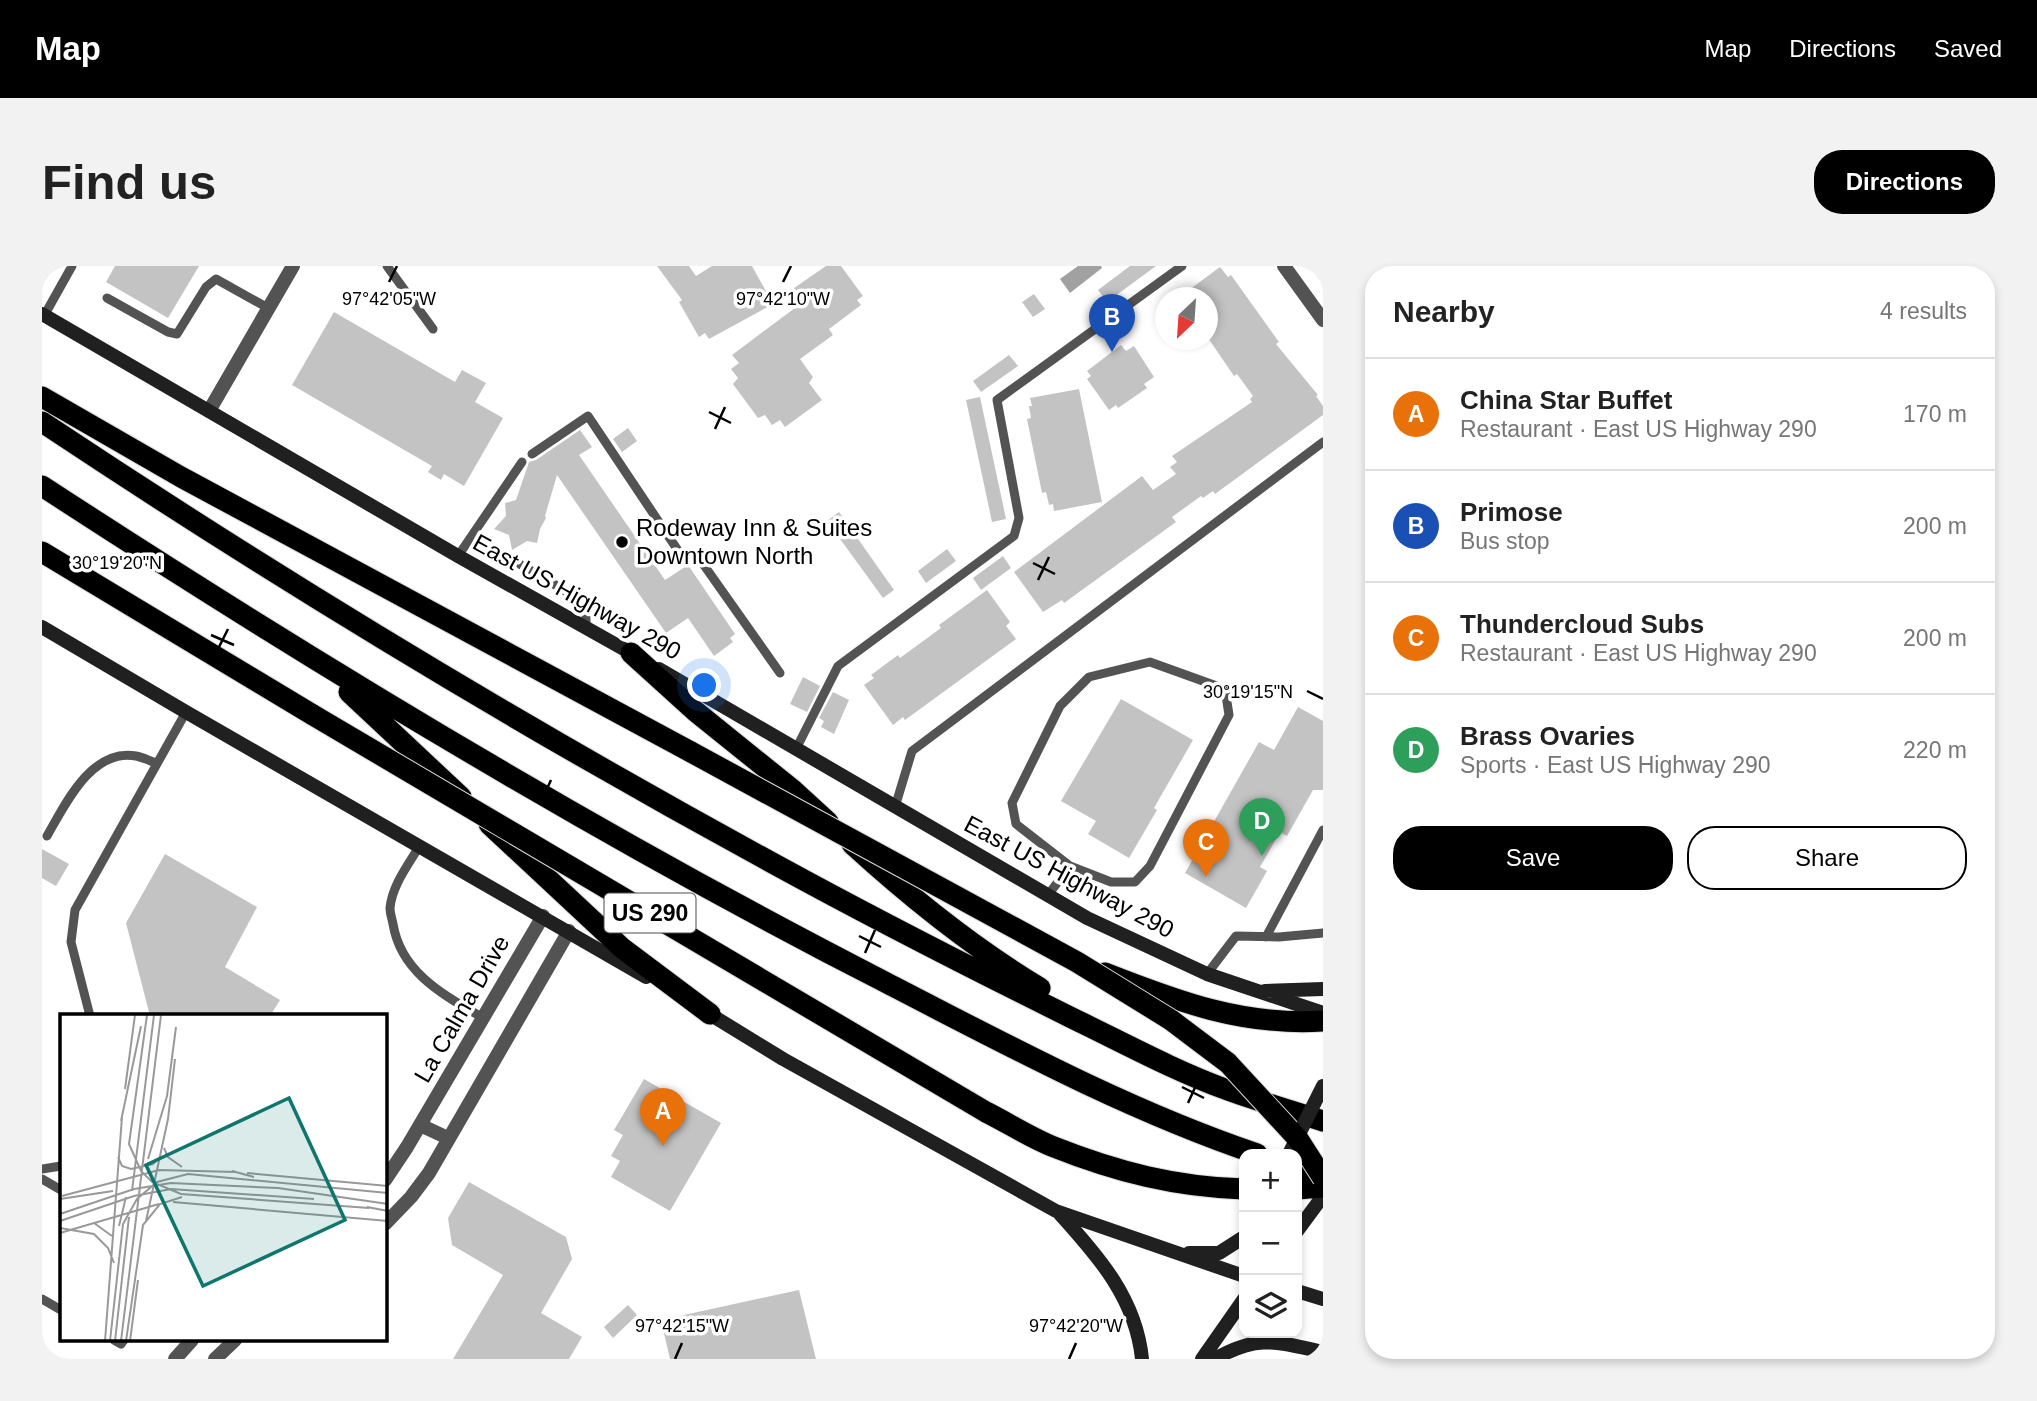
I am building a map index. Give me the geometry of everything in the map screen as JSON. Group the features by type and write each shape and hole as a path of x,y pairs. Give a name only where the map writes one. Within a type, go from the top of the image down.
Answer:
{"highway":[{"path":"42,397 193,484 1077,962 1171,1020 1228,1063 1298,1139 1323,1177"},
{"path":"42,422 252,560 591,763 840,901 1149,1055 1224,1089 1323,1121"},
{"path":"42,486 311,658 565,808 821,950 1129,1104 1208,1138 1242,1149"},
{"name":"US 290","path":"42,552 986,1112 1052,1146 1141,1177 1210,1188 1239,1188"},
{"path":"631,653 695,711 793,790 908,895 1017,974 1149,1055"},
{"path":"311,658 390,728 622,948 710,1014"},
{"path":"1077,962 1163,996 1213,1012 1260,1021 1291,1023 1322,1015"},
{"path":"1302,1170 1323,1177"},
{"path":"1302,1189 1323,1187"}],"main road":[{"name":"East US Highway 290","path":"43,315 1048,895 1147,947 1207,974 1322,1015"},
{"path":"42,627 569,931 783,1059 1056,1211 1241,1275"},
{"path":"1256,991 1323,989"},
{"path":"1292,1149 1323,1086"},
{"path":"1302,1224 1323,1196"},
{"path":"1056,1211 1086,1242 1112,1276 1129,1306 1140,1339 1142,1359"},
{"path":"1177,1252 1219,1253 1239,1240"},
{"path":"1302,1293 1323,1299"},
{"path":"1202,1359 1239,1306"},
{"path":"1214,1359 1247,1344 1270,1340 1323,1352"}],"street":[{"path":"209,411 293,266"},
{"path":"1284,266 1323,320"},
{"name":"La Calma Drive","path":"387,1177 543,916"},
{"path":"387,1222 429,1173 569,931"},
{"path":"420,1125 448,1139"},
{"path":"175,1359 190,1342"},
{"path":"215,1359 233,1342"}],"lane":[{"path":"387,266 433,329"},
{"path":"796,749 838,666 1014,536 1019,518 996,400 1182,266"},
{"path":"43,315 68,268"},
{"path":"107,298 167,332 177,334 206,286 216,279 268,308"},
{"path":"531,454 588,416 681,555 701,561 780,673"},
{"path":"895,807 912,751 1323,442"},
{"path":"458,556 522,462"},
{"path":"472,536 586,603 586,626"},
{"path":"1150,662 1225,689 1228,715 1150,866 1135,882 1111,882 1070,866 1016,824 1012,803 1060,706 1089,677 1150,662"},
{"path":"89,1014 71,942 75,910 186,712"},
{"path":"47,836 80,781 95,769 116,757 135,756 156,764"},
{"path":"1266,937 1323,830"},
{"path":"420,845 397,883 390,909 396,943 411,967 483,1018"},
{"path":"1048,895 1070,866"},
{"path":"1207,974 1236,936 1323,933"},
{"path":"42,1169 60,1166"},
{"path":"42,1179 60,1189"},
{"path":"42,1299 60,1309"}],"shaded area":[{"path":"1078,266 1102,268 1070,293 1060,279"}],"building":[{"path":"115,266 199,266 168,318 106,282"},
{"path":"657,266 689,266 696,276 712,266 752,266 773,304 709,339 705,333 699,337 679,302 682,300"},
{"path":"826,266 841,266 863,296 857,300 861,305 829,329 833,335 800,359 813,377 809,383 822,400 785,427 780,420 772,425 765,415 758,418 733,384 738,378 731,369 739,363 732,355 803,302 794,288"},
{"path":"1130,266 1156,266 1107,302 1098,290"},
{"path":"1220,267 1228,277 1231,275 1279,342 1276,344 1318,395 1316,396 1323,406 1323,415 1215,494 1213,491 1203,498 1201,496 1172,517 1176,522 1064,603 1062,600 1043,612 1014,572 1142,476 1153,490 1176,474 1170,467 1177,462 1172,456 1252,402 1250,399 1253,396 1237,374 1234,376 1216,350 1218,287 1193,287"},
{"path":"1034,294 1045,309 1033,317 1022,302"},
{"path":"334,312 455,382 462,370 486,383 475,402 503,418 464,486 444,474 441,480 428,472 432,466 292,385"},
{"path":"1121,345 1126,351 1134,346 1154,377 1144,384 1147,388 1118,408 1116,405 1109,410 1087,379 1091,376 1087,371"},
{"path":"1009,355 1018,366 981,392 973,381"},
{"path":"1079,389 1102,502 1054,511 1053,504 1049,505 1046,492 1042,493 1027,419 1031,418 1030,398"},
{"path":"980,397 1006,519 992,522 966,400"},
{"path":"628,428 637,441 622,452 613,439"},
{"name":"Rodeway Inn & Suites Downtown North","path":"580,430 592,447 579,455 665,580 688,565 735,634 730,638 733,642 714,656 688,618 666,633 557,475 537,543 527,541 512,550 509,535 494,529 506,516 505,503 516,500 529,462"},
{"path":"839,512 894,590 883,598 827,521"},
{"path":"947,549 956,561 926,583 918,571"},
{"path":"1003,556 1011,568 981,590 973,578"},
{"path":"987,590 1010,622 1006,626 1016,639 905,720 903,717 893,725 864,685 874,678 871,675 941,628 939,625"},
{"path":"803,677 820,686 807,712 790,704"},
{"path":"833,692 849,700 834,734 821,727 824,721 819,718"},
{"path":"1121,699 1193,740 1129,858 1088,834 1096,821 1061,801"},
{"path":"1298,707 1323,721 1323,790 1313,790 1287,836 1280,832 1260,867 1267,871 1246,908 1185,873 1259,742 1274,750"},
{"path":"42,849 69,864 56,886 42,878"},
{"path":"165,854 257,907 225,967 280,1000 271,1014 149,1014 126,923"},
{"path":"644,1079 721,1123 670,1211 611,1177 620,1161 611,1156 623,1135 614,1130"},
{"path":"469,1182 566,1237 572,1259 541,1313 582,1337 569,1359 453,1359 503,1275 452,1245 448,1218"},
{"path":"799,1290 816,1359 670,1359 661,1320"},
{"path":"628,1305 637,1315 613,1338 604,1327"}],"place":[{"name":"Primose","path":"1112,352"},
{"name":"Rodeway Inn & Suites Downtown North","path":"622,542"},
{"name":"Brass Ovaries","path":"1262,856"},
{"name":"Thundercloud Subs","path":"1206,877"},
{"name":"China Star Buffet","path":"663,1146"}]}
